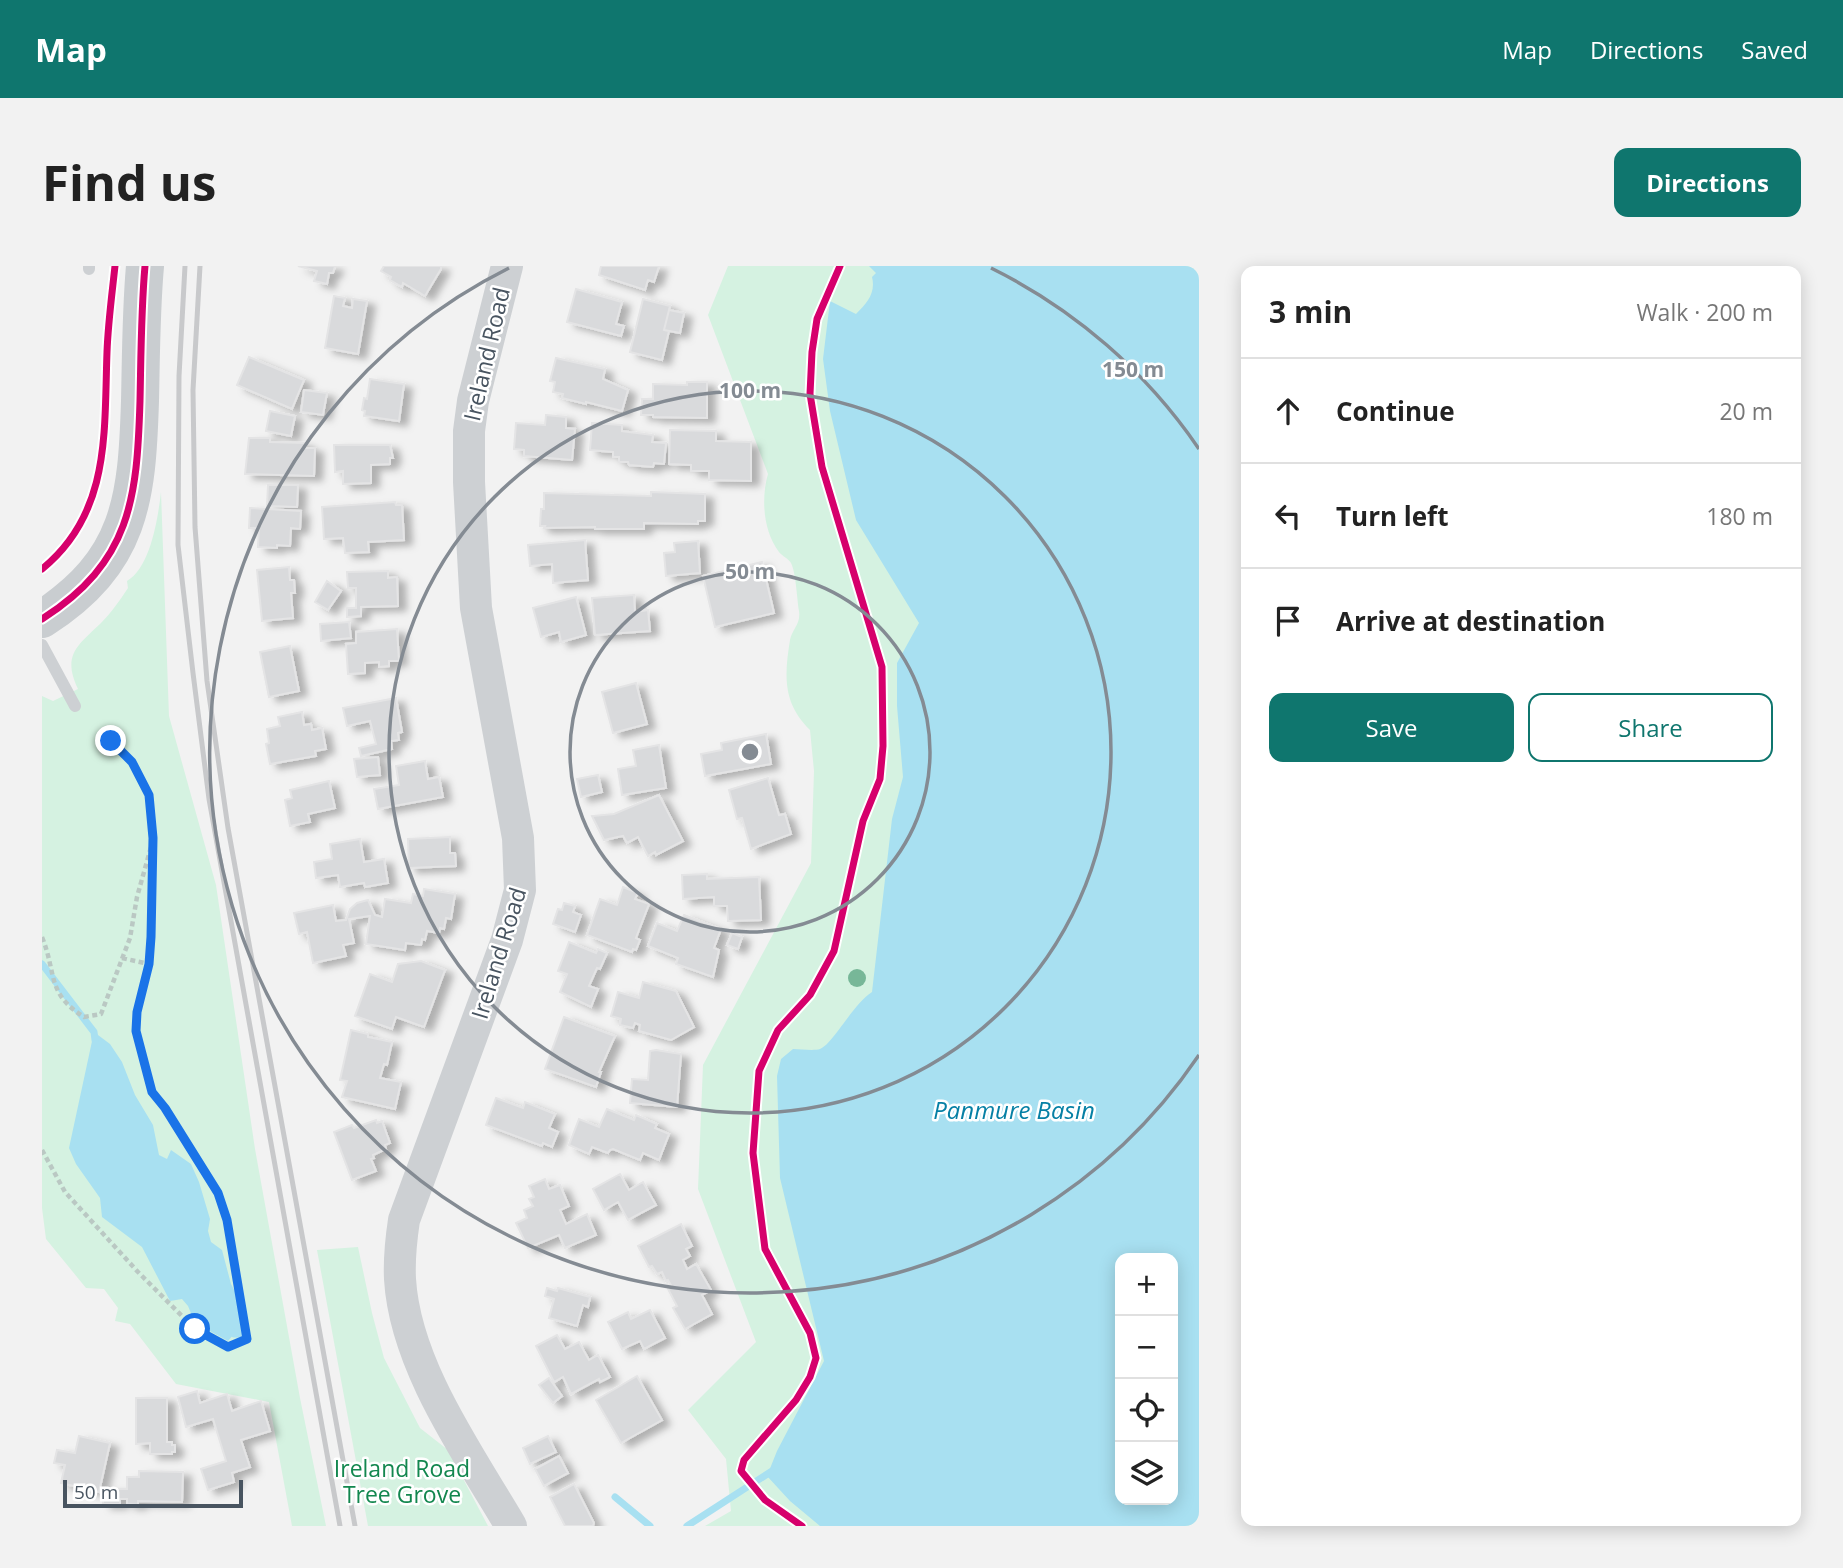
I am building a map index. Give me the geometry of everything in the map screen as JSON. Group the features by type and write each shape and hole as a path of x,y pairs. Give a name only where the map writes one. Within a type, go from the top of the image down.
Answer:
{"main road":[{"path":"42,619 73,598 91,581 122,532 129,511 138,464 145,266"}],"street":[{"name":"Ireland Road","path":"507,266 473,401 468,432 469,482 476,608 516,824 521,868 520,890 498,965 404,1220 400,1271 404,1310 418,1355 442,1406 510,1526"}],"lane":[{"path":"42,645 75,706"}],"path":[{"path":"42,1150 65,1192 85,1217 195,1329 228,1347 247,1339 227,1220 218,1193 165,1108 152,1092 136,1031 137,1012 149,964 153,838 149,795 141,776 132,762 111,741"},
{"path":"42,937 55,991 68,1007 84,1017 100,1014 130,938 137,897 153,838"},
{"path":"122,958 149,964"}],"green space":[{"name":"Panmure Basin","path":"728,266 1199,266 1104,1233 1115,1417 1115,1505 1178,1505 1178,1290 1199,1526 705,1526 731,1511 726,1459 688,1410 756,1342 698,1189 703,1065 811,863 814,771 810,730 795,710 788,689 790,640 799,616 794,573 791,563 779,552 770,534 764,504 768,474 708,315"},
{"path":"161,492 169,716 216,885 255,1149 326,1526 292,1526 269,1402 176,1384 130,1324 115,1321 118,1308 104,1289 86,1288 46,1239 42,1208 42,696 53,701 78,689 71,668 74,652 112,611 128,588 127,581 142,565 152,541"},
{"name":"Panmure Basin","path":"1169,1189 1175,1253 1173,1253"},
{"name":"Ireland Road Tree Grove","path":"358,1247 384,1358 420,1428 448,1450 488,1526 368,1526 317,1250"}],"water":[{"name":"Panmure Basin","path":"869,266 1199,266 1199,1526 820,1526 790,1501 767,1476 777,1451 824,1361 780,1178 777,1076 781,1059 793,1049 817,1050 825,1046 872,992 892,819 903,777 897,706 897,663 919,623 856,520 830,411 823,359 830,301 856,314 870,297 872,277 876,273"},
{"path":"94,1032 110,1044 122,1062 135,1095 153,1125 159,1155 167,1159 171,1150 191,1164 199,1182 210,1219 208,1231 211,1242 222,1250 231,1284 238,1297 242,1333 234,1334 228,1341 195,1323 182,1299 170,1301 142,1247 102,1217 100,1198 76,1164 69,1148"}],"building":[{"path":"298,266 335,266 333,273 329,273 327,284 314,281 317,271"},
{"path":"384,266 441,266 441,269 425,296 403,283 402,287 390,280 391,277 381,271"},
{"path":"601,266 659,266 654,282 648,280 645,290 599,275"},
{"path":"576,289 622,302 616,324 624,326 621,336 567,322"},
{"path":"334,296 345,298 343,306 352,308 353,299 367,301 358,354 325,348"},
{"path":"643,299 670,306 664,330 669,331 662,360 630,352"},
{"path":"669,310 684,313 680,333 664,330"},
{"path":"249,357 304,380 292,409 237,385"},
{"path":"556,358 605,369 603,379 628,390 622,411 562,398 563,394 553,392 555,382 550,381"},
{"path":"370,379 404,384 399,421 364,416 365,411 362,410"},
{"path":"687,382 707,382 707,418 641,415 642,399 653,399 653,384 687,385"},
{"path":"304,390 327,393 323,415 301,412"},
{"path":"270,411 295,416 291,436 266,431"},
{"path":"546,415 566,417 566,428 575,429 572,460 524,456 524,450 514,449 516,423 545,425"},
{"path":"592,423 622,425 622,431 653,435 652,442 666,443 664,464 654,463 653,467 629,465 628,462 619,462 619,457 613,457 613,452 590,450"},
{"path":"670,430 716,431 716,441 751,442 751,481 709,480 709,471 691,471 691,465 669,464"},
{"path":"249,438 270,438 270,442 306,443 306,448 315,448 314,476 245,474"},
{"path":"334,445 390,445 393,458 390,458 390,464 371,465 371,483 343,484 343,471 335,472"},
{"path":"268,485 298,485 297,507 267,506"},
{"path":"651,492 705,494 705,521 698,521 698,524 644,523 644,529 540,526 544,493 651,496"},
{"path":"395,502 396,505 402,505 404,540 368,542 369,552 345,553 343,538 324,539 322,507"},
{"path":"250,508 301,511 300,529 291,528 290,546 258,547 259,528 249,528"},
{"path":"585,540 588,580 553,583 552,564 530,566 528,545"},
{"path":"698,541 700,573 666,576 664,553 675,552 674,543"},
{"path":"762,562 774,613 715,627 703,576"},
{"path":"289,567 290,580 294,580 295,593 291,593 293,618 262,621 257,570"},
{"path":"388,571 388,578 397,577 398,606 361,607 361,616 347,617 347,608 356,608 356,588 348,588 347,572"},
{"path":"327,581 341,591 328,610 315,602"},
{"path":"634,595 635,612 648,610 650,631 595,635 592,598"},
{"path":"576,597 586,635 561,642 559,632 541,637 533,608"},
{"path":"349,622 351,638 321,641 320,624"},
{"path":"397,629 399,661 389,661 389,666 379,667 379,662 365,663 365,673 348,674 346,644 356,643 356,632"},
{"path":"290,646 299,691 269,697 260,652"},
{"path":"636,683 647,724 613,733 602,692"},
{"path":"396,698 402,732 398,733 399,740 391,741 392,749 361,756 359,748 376,744 370,721 347,726 343,708"},
{"path":"302,712 304,725 311,724 312,730 322,728 326,749 315,751 316,756 270,764 266,744 269,743 267,729 280,726 278,717"},
{"path":"766,734 771,764 705,776 701,754 722,750 721,743"},
{"path":"659,745 666,788 622,795 618,769 636,766 633,750"},
{"path":"378,757 380,775 357,777 354,759"},
{"path":"425,761 428,779 439,777 443,797 378,809 374,789 399,785 396,766"},
{"path":"598,775 602,792 581,797 577,779"},
{"path":"768,778 779,815 785,814 791,834 751,849 742,818 737,819 729,790"},
{"path":"329,781 335,808 308,814 310,822 290,826 285,800 292,798 290,790"},
{"path":"659,795 683,841 656,855 655,852 648,856 638,837 627,843 623,836 604,840 592,816 614,814"},
{"path":"450,837 450,853 455,853 456,866 409,868 408,839"},
{"path":"360,839 364,862 384,859 388,883 340,887 338,875 316,878 314,862 332,859 330,844"},
{"path":"707,874 707,879 759,877 761,920 728,921 727,906 714,906 714,897 683,899 682,875"},
{"path":"623,887 638,893 635,899 649,904 636,938 640,940 636,950 633,949 632,952 587,935 600,899 617,905"},
{"path":"424,889 455,894 451,919 446,918 444,929 440,928 439,933 427,931 421,945 406,943 405,950 366,944 370,916 349,919 354,943 343,945 346,956 313,963 307,932 299,934 294,913 333,905 336,921 346,920 350,909 357,903 368,900 375,915 382,917 385,899 411,903 413,894 423,896"},
{"path":"564,903 575,906 573,912 581,915 575,932 553,924 558,909 562,910"},
{"path":"684,915 721,929 714,948 719,950 713,977 676,964 678,958 648,946 657,923 677,931"},
{"path":"732,933 742,937 738,949 727,945"},
{"path":"569,942 596,953 598,949 607,953 589,986 598,989 591,1007 560,992 567,974 558,971"},
{"path":"421,961 445,970 424,1027 396,1017 392,1029 355,1016 370,974 392,982 398,964"},
{"path":"643,982 676,991 694,1027 671,1040 639,1031 640,1025 635,1023 633,1028 620,1025 621,1019 611,1016 618,992 639,998"},
{"path":"564,1017 615,1036 599,1072 596,1087 545,1069"},
{"path":"351,1030 392,1042 387,1065 384,1064 380,1078 401,1082 395,1109 342,1097 347,1081 340,1080"},
{"path":"650,1051 681,1054 677,1107 630,1103 632,1079 648,1080"},
{"path":"496,1098 523,1108 525,1102 555,1114 549,1128 558,1132 552,1147 543,1143 542,1146 486,1125"},
{"path":"607,1109 634,1120 636,1115 657,1124 655,1128 669,1134 659,1160 643,1153 640,1160 613,1149 608,1153 592,1147 589,1154 569,1145 579,1119 599,1127"},
{"path":"376,1120 377,1123 382,1121 390,1143 371,1159 376,1171 352,1180 334,1132"},
{"path":"620,1174 629,1190 643,1182 656,1205 628,1220 618,1202 604,1210 593,1189"},
{"path":"545,1179 549,1189 560,1185 569,1206 560,1210 566,1224 587,1214 596,1235 565,1248 559,1235 528,1248 516,1223 527,1218 524,1210 533,1206 529,1199 534,1197 529,1186"},
{"path":"681,1224 692,1246 686,1249 690,1256 683,1260 687,1269 696,1264 711,1290 702,1295 712,1314 685,1329 673,1308 677,1306 668,1289 672,1287 662,1272 657,1274 652,1266 649,1267 638,1246"},
{"path":"547,1288 557,1291 558,1288 590,1297 588,1307 583,1305 577,1326 549,1318 554,1299 545,1296"},
{"path":"650,1310 665,1338 644,1349 640,1341 622,1349 608,1322 628,1312 631,1319"},
{"path":"557,1335 565,1349 579,1342 589,1360 598,1355 610,1377 600,1382 599,1379 571,1394 563,1377 554,1382 536,1346"},
{"path":"637,1376 662,1420 621,1443 596,1400"},
{"path":"549,1378 562,1396 553,1403 539,1385"},
{"path":"197,1391 200,1403 227,1394 232,1411 261,1401 270,1431 241,1440 250,1467 232,1473 234,1482 208,1490 201,1469 226,1461 213,1419 186,1427 178,1397"},
{"path":"136,1398 167,1398 167,1442 175,1445 175,1452 150,1454 150,1443 136,1444"},
{"path":"79,1436 110,1443 99,1492 61,1483 65,1465 54,1463 57,1450 75,1453"},
{"path":"548,1436 556,1452 530,1464 523,1448"},
{"path":"559,1456 568,1473 544,1486 535,1469"},
{"path":"139,1471 183,1472 182,1502 138,1501 138,1505 127,1504 127,1499 120,1499 120,1504 103,1504 103,1489 127,1489 127,1477 139,1477"},
{"path":"574,1484 594,1523 593,1526 565,1526 550,1497"}],"waterway":[{"path":"42,964 94,1032 95,1040"},
{"path":"228,1327 234,1334 244,1334"},
{"path":"687,1526 772,1471"},
{"path":"615,1497 650,1526"}],"railway":[{"path":"185,266 179,376 178,545 193,673 209,799 340,1526"},
{"path":"200,266 193,390 195,527 207,681 228,828 355,1526"}],"cycle path":[{"path":"42,569 64,547 81,523 99,470 115,266"},
{"path":"42,619 72,597 94,575 111,551 131,498 139,436 145,266"},
{"path":"802,1526 765,1500 741,1471 744,1460 796,1400 810,1377 816,1358 810,1333 765,1249 753,1153 759,1071 778,1030 810,995 834,951 863,821 880,779 883,746 882,667 822,467 810,394 817,319 840,266"}],"route":[{"path":"111,741 132,762 141,776 149,795 153,838 149,964 137,1012 136,1031 152,1092 165,1108 218,1193 227,1220 247,1339 228,1347 195,1329"}]}
